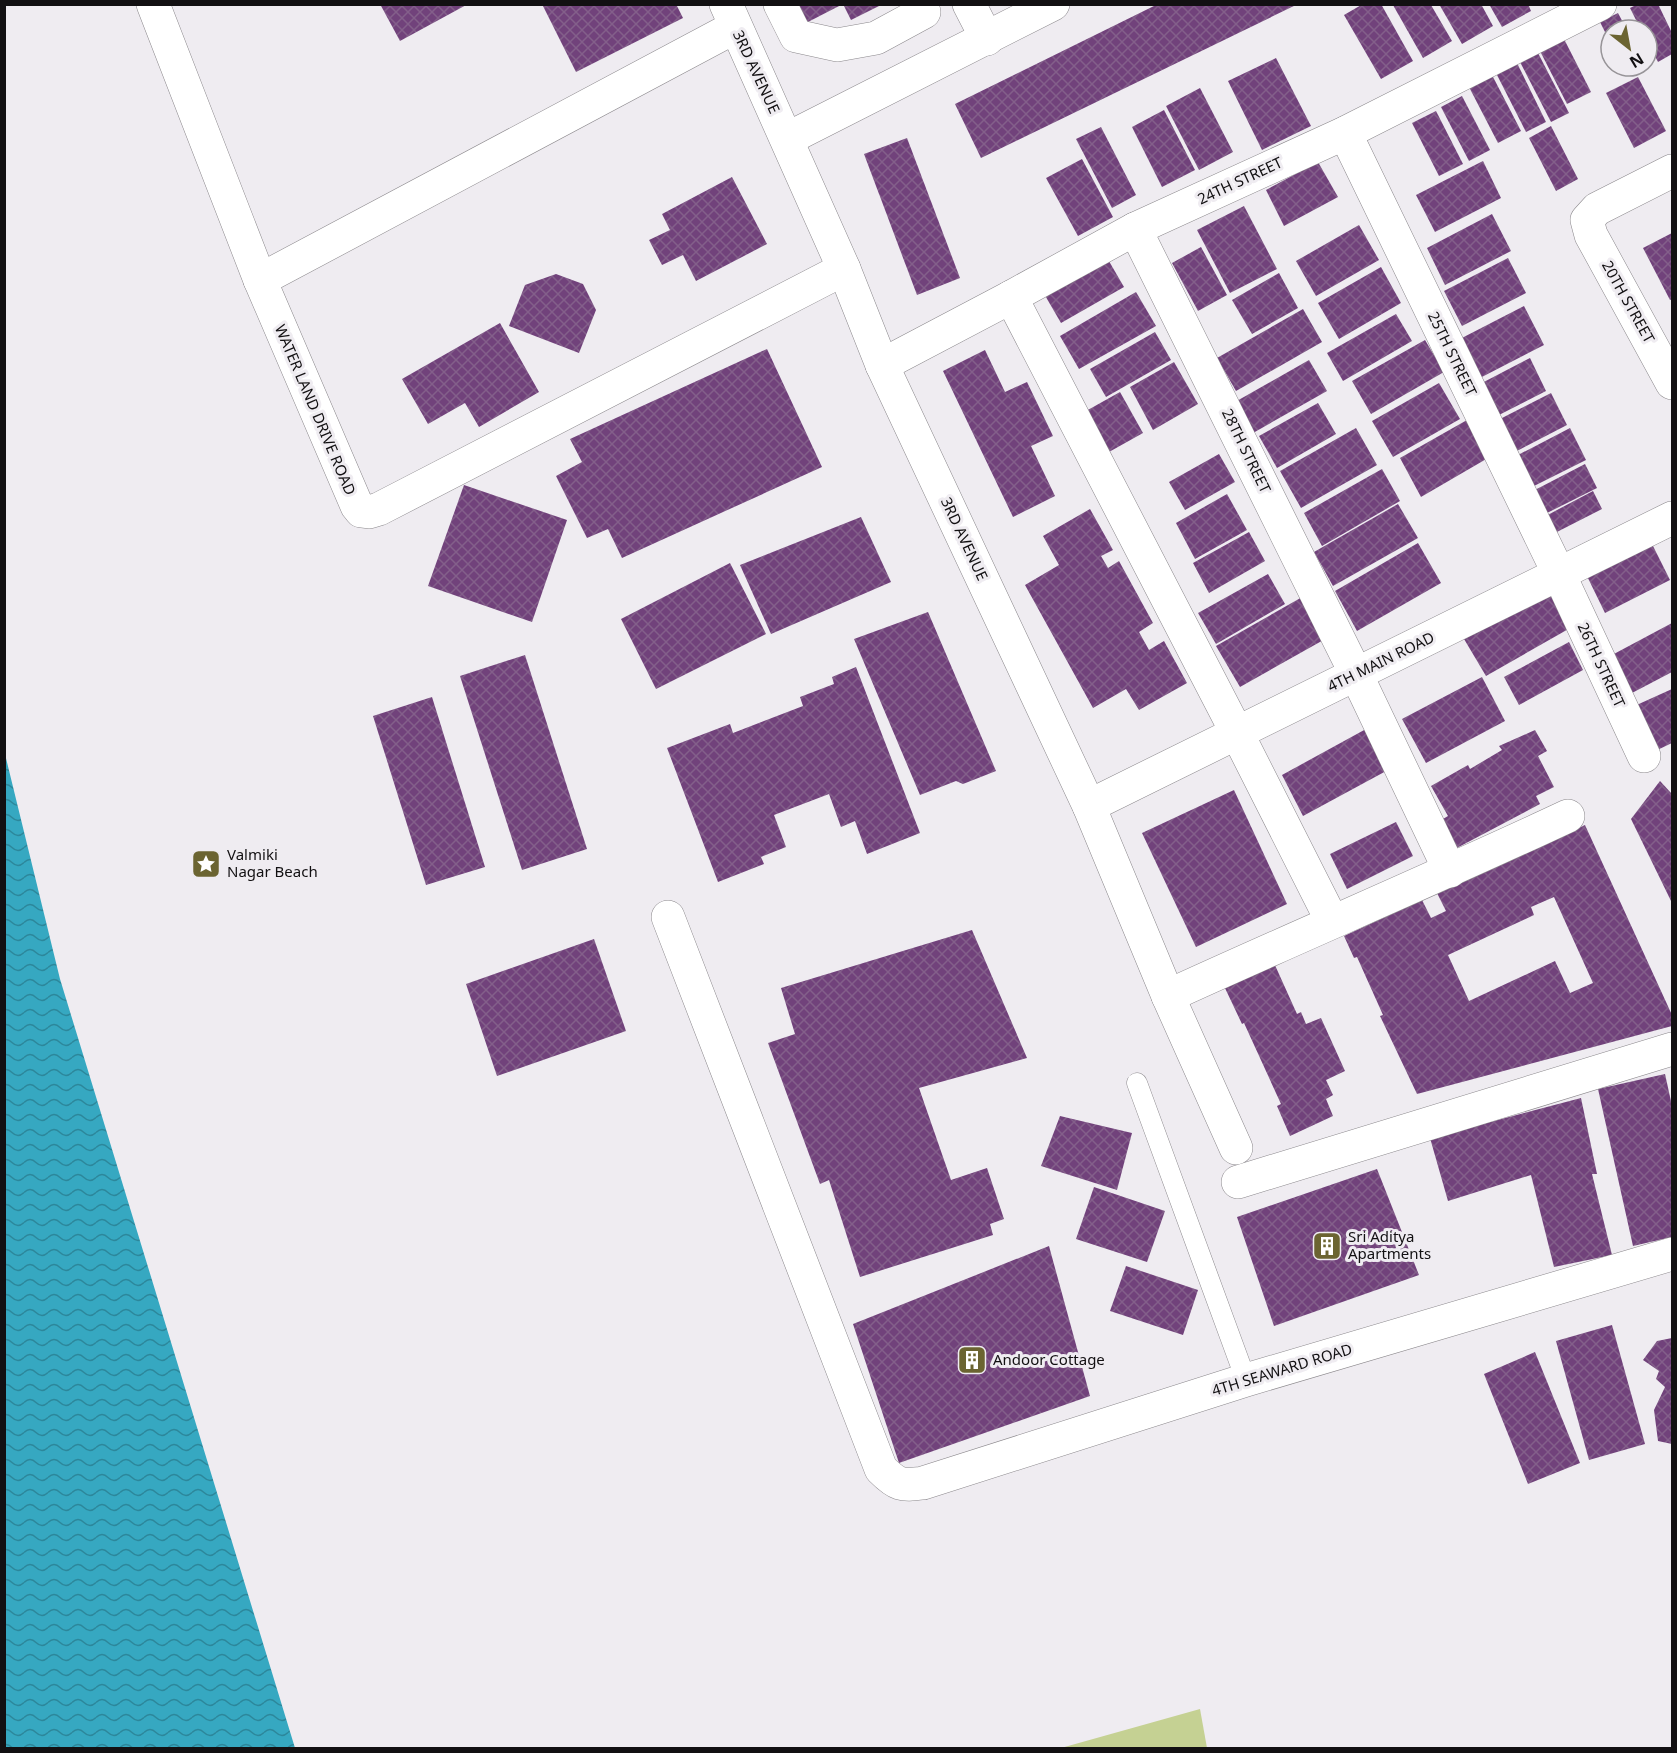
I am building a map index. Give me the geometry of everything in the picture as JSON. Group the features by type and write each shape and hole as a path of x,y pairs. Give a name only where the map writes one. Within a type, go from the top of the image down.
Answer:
{"street":[{"name":"WATER LAND DRIVE ROAD","path":"153,4 260,280 361,511 369,512 379,509 844,270"},
{"path":"260,280 736,27 785,14 796,36 837,45 876,38 924,12 920,4"},
{"path":"969,4 987,39"},
{"path":"787,139 1053,4"},
{"name":"24TH STREET","path":"882,365 1135,229 1345,133 1600,4"},
{"name":"3RD AVENUE","path":"736,27 844,270 882,365 1089,806 1168,996 1236,1148"},
{"name":"25TH STREET","path":"1345,133 1559,574"},
{"name":"20TH STREET","path":"1672,171 1598,209 1587,220 1591,235 1663,342 1672,383"},
{"name":"28TH STREET","path":"1135,229 1356,674 1450,871"},
{"path":"1011,297 1332,921"},
{"name":"4TH MAIN ROAD","path":"1089,806 1672,518"},
{"name":"26TH STREET","path":"1559,574 1644,756"},
{"path":"1168,996 1568,816"},
{"name":"4TH SEAWARD ROAD","path":"668,917 881,1469 893,1481 905,1486 923,1483 1246,1380 1672,1254"},
{"path":"1238,1182 1672,1049"}],"lane":[{"path":"1137,1083 1246,1380"}],"green space":[{"path":"1200,1709 1207,1748 1061,1748"}],"water":[{"path":"4,750 60,979 295,1748 5,1748"}],"building":[{"path":"380,4 468,4 400,41"},
{"path":"542,4 676,4 683,18 576,72"},
{"path":"796,4 843,4 806,23"},
{"path":"843,4 883,4 851,20"},
{"path":"1158,4 1298,4 981,158 955,104"},
{"path":"1363,4 1381,4 1413,61 1381,79 1344,15"},
{"path":"1439,4 1481,4 1493,26 1462,44"},
{"path":"1489,4 1528,4 1531,11 1502,27"},
{"path":"1638,4 1658,4 1672,33 1672,54 1659,61 1659,18 1635,18 1630,8"},
{"path":"1393,5 1431,5 1452,41 1423,58"},
{"path":"1618,13 1621,18 1608,18"},
{"path":"1564,39 1591,92 1567,104 1540,51"},
{"path":"1538,53 1569,113 1551,122 1520,62"},
{"path":"1276,58 1311,126 1262,150 1228,81"},
{"path":"1517,63 1546,122 1526,132 1496,73"},
{"path":"1492,75 1521,131 1498,143 1469,87"},
{"path":"1639,78 1666,131 1634,148 1606,93"},
{"path":"1200,88 1233,152 1199,170 1166,106"},
{"path":"1462,96 1490,150 1469,161 1441,107"},
{"path":"1164,110 1195,170 1162,187 1132,127"},
{"path":"1436,111 1463,164 1439,176 1412,123"},
{"path":"1551,126 1578,179 1556,191 1529,138"},
{"path":"1101,127 1136,195 1112,208 1076,139"},
{"path":"907,138 960,278 917,295 864,154"},
{"path":"1082,159 1113,217 1078,236 1046,178"},
{"path":"1483,161 1501,198 1435,232 1416,195"},
{"path":"1318,162 1338,197 1284,226 1266,190"},
{"path":"732,177 767,244 696,281 683,255 662,265 649,240 670,230 662,214"},
{"path":"1244,206 1277,269 1230,293 1197,230"},
{"path":"1492,214 1511,251 1445,285 1427,248"},
{"path":"1359,225 1379,260 1316,296 1296,261"},
{"path":"1672,233 1672,299 1670,300 1643,248"},
{"path":"1201,247 1227,295 1198,311 1172,263"},
{"path":"1106,256 1124,287 1061,323 1043,292"},
{"path":"1508,258 1526,293 1462,326 1444,291"},
{"path":"1381,267 1401,303 1339,339 1318,303"},
{"path":"1279,273 1298,308 1252,334 1232,300"},
{"path":"556,274 583,284 596,310 579,353 509,326 525,285"},
{"path":"1136,292 1156,326 1079,369 1060,336"},
{"path":"1524,306 1544,345 1478,379 1458,340"},
{"path":"1303,309 1322,342 1236,391 1217,358"},
{"path":"1396,314 1412,341 1343,381 1327,353"},
{"path":"500,323 539,392 479,427 465,403 428,424 402,379"},
{"path":"1155,332 1171,360 1106,397 1090,369"},
{"path":"1425,340 1444,372 1371,414 1352,381"},
{"path":"767,349 822,467 622,558 608,529 587,538 556,476 582,462 570,439"},
{"path":"985,350 1005,392 1027,382 1053,436 1031,446 1055,496 1013,517 943,371"},
{"path":"1530,358 1546,391 1497,416 1480,384"},
{"path":"1309,360 1327,391 1246,437 1228,406"},
{"path":"1174,362 1198,404 1153,430 1130,387"},
{"path":"1439,383 1460,419 1393,457 1372,421"},
{"path":"1120,392 1143,433 1109,452 1086,411"},
{"path":"1551,393 1567,425 1515,452 1498,420"},
{"path":"1318,403 1336,434 1277,468 1259,436"},
{"path":"1467,420 1488,458 1421,497 1400,458"},
{"path":"1356,428 1377,465 1301,508 1280,471"},
{"path":"1570,428 1586,460 1534,486 1518,455"},
{"path":"1219,454 1235,482 1185,510 1169,482"},
{"path":"1585,464 1597,488 1543,515 1531,492"},
{"path":"1382,469 1400,501 1322,546 1304,513"},
{"path":"464,485 567,520 532,622 428,586"},
{"path":"1593,491 1602,509 1549,536 1540,519"},
{"path":"1227,494 1247,530 1195,559 1176,523"},
{"path":"1398,504 1418,538 1333,586 1314,552"},
{"path":"1090,509 1113,550 1101,556 1108,568 1119,561 1153,623 1139,632 1149,650 1164,641 1187,683 1139,710 1126,689 1093,708 1025,585 1059,565 1043,536"},
{"path":"861,517 891,582 771,634 740,565"},
{"path":"1249,532 1265,561 1209,593 1193,563"},
{"path":"1650,540 1670,580 1605,613 1585,572"},
{"path":"1418,543 1441,583 1357,631 1335,591"},
{"path":"730,563 766,634 656,689 621,619"},
{"path":"1268,574 1285,604 1216,644 1198,613"},
{"path":"1551,590 1572,627 1486,676 1464,639"},
{"path":"1304,596 1327,638 1240,687 1216,646"},
{"path":"928,612 996,771 963,784 956,781 920,795 854,639"},
{"path":"1672,623 1672,672 1632,693 1612,655"},
{"path":"1569,642 1583,670 1519,705 1504,677"},
{"path":"525,655 587,849 522,870 460,676"},
{"path":"856,667 920,833 867,854 855,821 841,827 829,794 774,815 786,847 761,857 764,864 718,882 667,748 730,724 733,733 803,706 800,697 834,684 832,677"},
{"path":"1482,677 1505,721 1426,763 1402,719"},
{"path":"1672,689 1672,743 1651,753 1630,708"},
{"path":"432,697 485,867 426,885 373,716"},
{"path":"1366,729 1388,770 1303,816 1282,775"},
{"path":"1535,730 1547,751 1538,756 1554,787 1536,796 1540,804 1453,850 1438,822 1448,816 1431,786 1468,765 1470,769 1502,750 1499,746"},
{"path":"1660,781 1672,794 1672,903 1631,819"},
{"path":"1234,790 1287,904 1196,947 1142,833"},
{"path":"1396,822 1413,856 1347,889 1330,854"},
{"path":"1585,825 1672,1015 1672,1026 1417,1094 1380,1016 1383,1015 1357,957 1354,958 1344,936 1422,900 1431,918 1446,911 1437,893","holes":["1554,897 1593,983 1570,993 1555,961 1469,1001 1448,955 1534,915 1531,907"]},
{"path":"972,930 1027,1058 919,1088 951,1180 987,1168 1004,1219 990,1224 993,1235 860,1277 829,1180 820,1184 768,1043 795,1034 781,988"},
{"path":"594,939 626,1031 497,1076 466,984"},
{"path":"1274,963 1297,1014 1301,1012 1306,1024 1321,1018 1345,1071 1326,1080 1333,1095 1326,1099 1333,1116 1290,1136 1277,1106 1281,1104 1244,1023 1242,1024 1224,986"},
{"path":"1665,1074 1672,1106 1672,1237 1633,1246 1598,1089"},
{"path":"1581,1098 1597,1174 1592,1174 1612,1255 1554,1267 1531,1175 1448,1201 1430,1138"},
{"path":"1060,1116 1132,1133 1117,1190 1041,1166"},
{"name":"Sri Aditya Apartments","path":"1377,1169 1419,1275 1274,1326 1237,1217"},
{"path":"1094,1187 1165,1211 1147,1262 1076,1239"},
{"name":"Andoor Cottage","path":"1049,1246 1090,1396 899,1463 853,1324"},
{"path":"1126,1266 1198,1290 1183,1335 1110,1311"},
{"path":"1612,1325 1645,1444 1589,1460 1556,1341"},
{"path":"1672,1338 1672,1444 1658,1441 1654,1410 1665,1387 1656,1379 1659,1371 1643,1360 1657,1341"},
{"path":"1535,1352 1580,1463 1528,1484 1484,1374"}],"place":[{"name":"Valmiki Nagar Beach","path":"206,864"},
{"name":"Sri Aditya Apartments","path":"1327,1246"},
{"name":"Andoor Cottage","path":"972,1360"}]}
